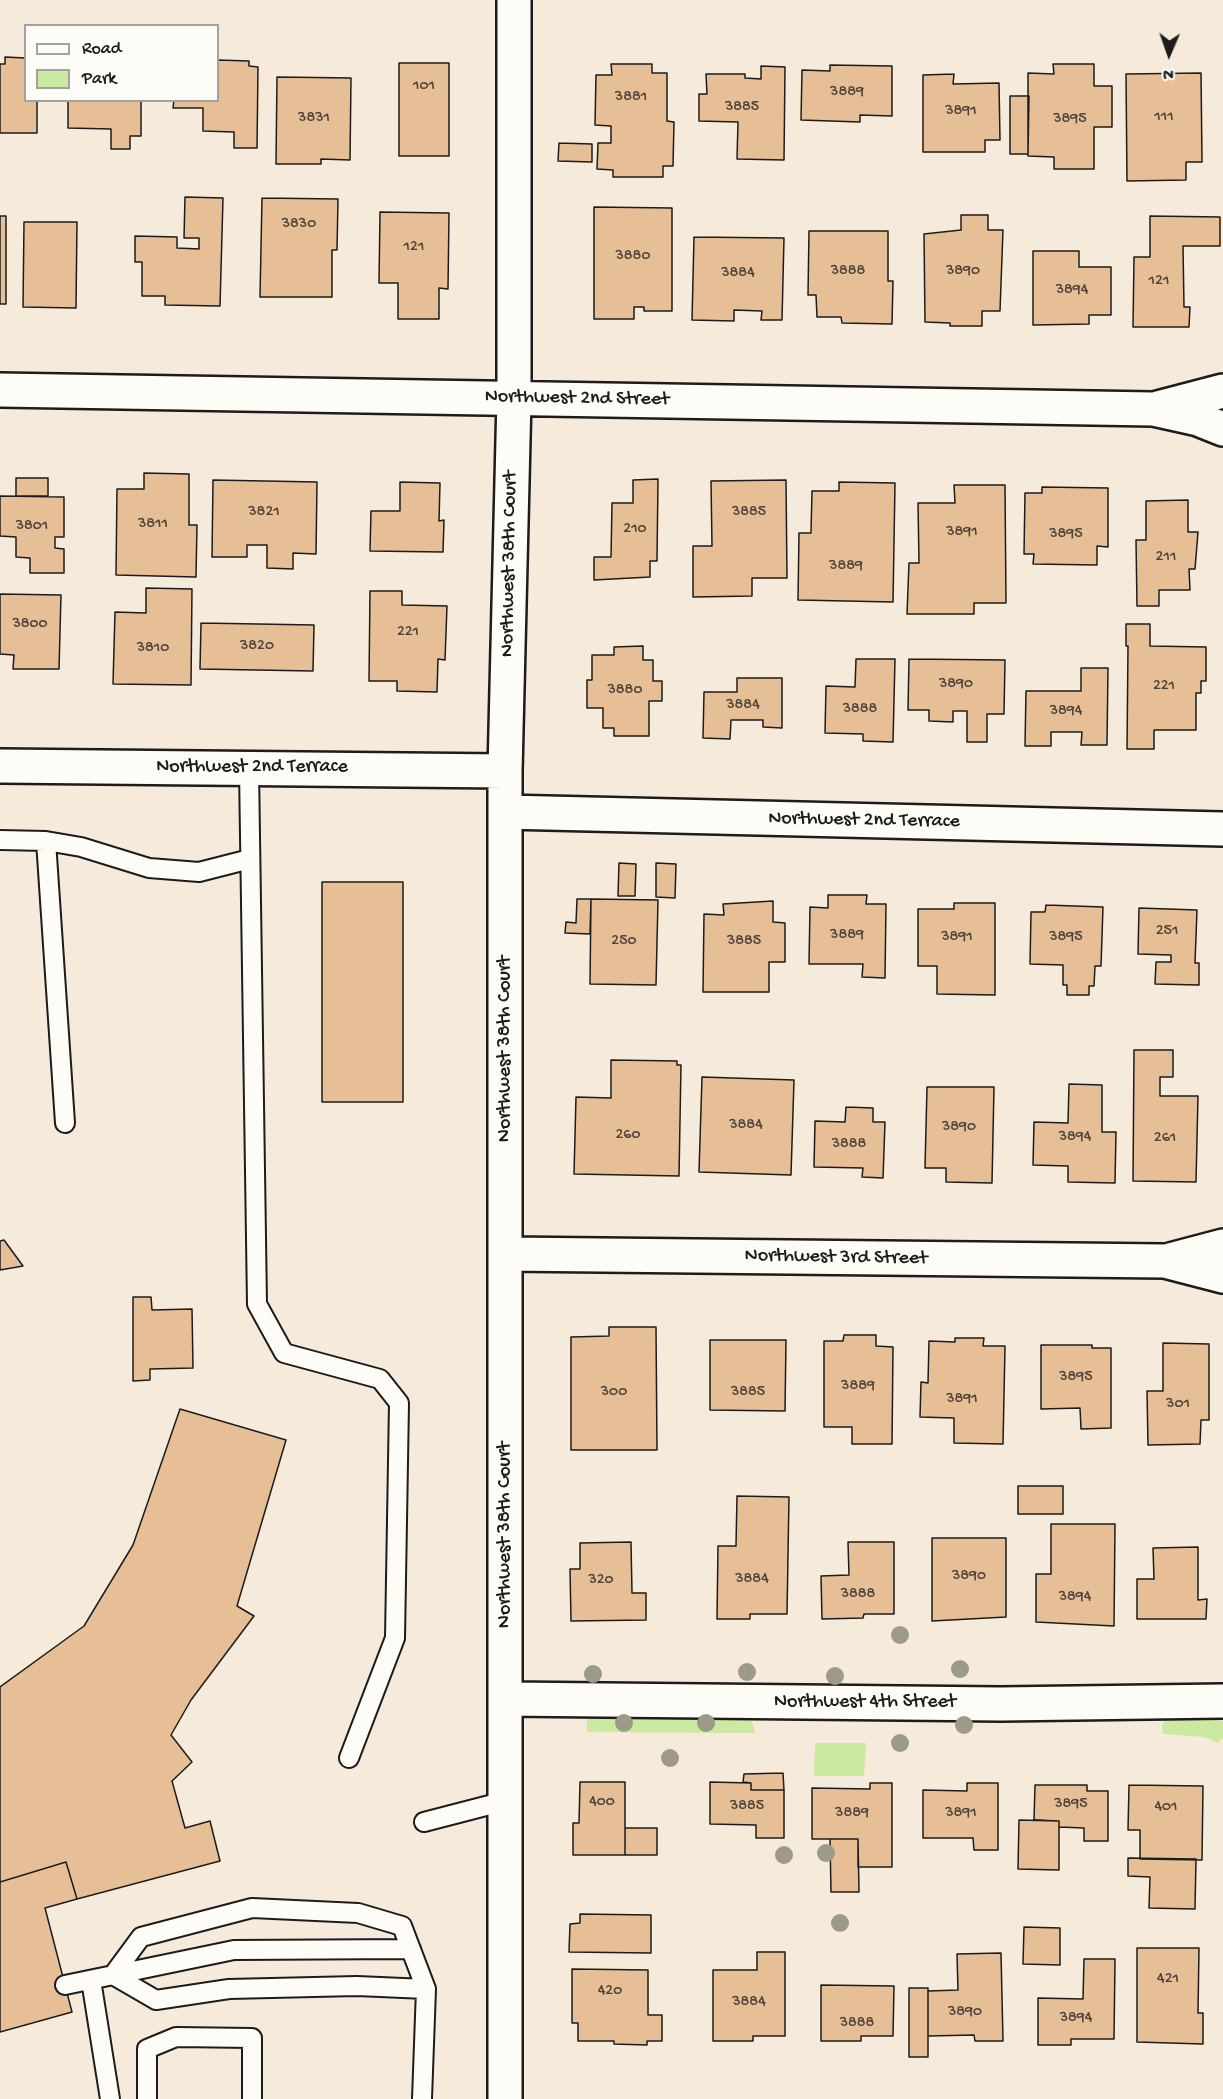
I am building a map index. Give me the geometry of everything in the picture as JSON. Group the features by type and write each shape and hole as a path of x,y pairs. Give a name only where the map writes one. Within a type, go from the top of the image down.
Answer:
{"street":[{"name":"Northwest 38th Court","path":"505,2099 507,1254 505,771 513,398 514,0"},
{"name":"Northwest 2nd Street","path":"0,390 1153,409 1198,419 1223,429"},
{"name":"Northwest 2nd Street","path":"1153,409 1223,391"},
{"name":"Northwest 2nd Terrace","path":"0,766 505,771"},
{"name":"Northwest 2nd Terrace","path":"505,812 1223,829"},
{"name":"Northwest 3rd Street","path":"1165,1261 1223,1246"},
{"name":"Northwest 3rd Street","path":"507,1254 1165,1261 1223,1276"},
{"name":"Northwest 4th Street","path":"506,1699 1001,1704 1223,1701"}],"lane":[{"path":"249,769 256,1304 285,1353 380,1378 399,1403 395,1638 349,1758"},
{"path":"0,840 46,841 81,847 148,868 199,872 249,859"},
{"path":"46,841 65,1123"},
{"path":"424,1821 505,1801"},
{"path":"113,1975 141,1937 252,1908 358,1913 402,1926 426,1989 422,2099"},
{"path":"65,1985 234,1950 411,1948"},
{"path":"113,1975 156,2000 229,1989 357,1986 426,1989"},
{"path":"90,1980 110,2099"},
{"path":"147,2099 147,2049 177,2037 252,2038 252,2099"}],"green space":[{"path":"1168,1716 1223,1721 1223,1738 1218,1743 1204,1737 1163,1734 1162,1725"},
{"path":"587,1717 751,1718 755,1733 587,1732"},
{"path":"815,1743 866,1743 864,1776 814,1776"}],"building":[{"path":"5,57 24,58 24,102 37,102 37,133 0,133 0,64 5,64"},
{"path":"219,60 249,61 249,66 258,67 257,148 234,148 234,132 203,131 203,108 173,108 174,102 219,102"},
{"path":"399,63 449,63 449,156 399,156"},
{"path":"611,64 652,64 652,73 667,73 667,121 674,122 673,166 663,166 663,177 613,177 613,170 597,169 598,143 611,143 611,126 595,125 596,75 612,75"},
{"path":"1053,64 1094,64 1094,86 1112,86 1112,127 1094,127 1094,169 1054,169 1054,157 1028,156 1028,73 1054,74"},
{"path":"830,65 892,66 892,116 860,115 860,122 801,120 802,70 830,71"},
{"path":"761,66 785,67 784,160 737,159 738,122 699,121 699,94 707,94 706,74 745,74 745,78 761,79"},
{"path":"1201,73 1202,162 1186,162 1186,180 1127,181 1126,74"},
{"path":"954,74 953,84 999,83 1000,140 985,140 985,152 923,152 923,75"},
{"path":"277,77 351,78 350,160 321,159 321,164 276,164"},
{"path":"1010,96 1029,96 1028,154 1010,154"},
{"path":"68,102 141,102 141,136 130,136 130,149 111,149 111,129 68,128"},
{"path":"559,143 592,144 592,162 558,161"},
{"path":"185,197 223,198 220,306 165,305 165,296 142,296 142,262 135,262 135,236 177,237 177,248 199,249 199,238 184,238"},
{"path":"262,198 338,199 337,250 332,250 332,297 260,297"},
{"path":"594,207 672,208 672,311 644,311 644,307 634,307 634,319 594,319"},
{"path":"380,212 449,213 448,289 439,288 439,319 398,319 398,283 379,283"},
{"path":"961,215 988,215 988,230 1003,230 1000,311 982,311 982,326 950,326 950,323 925,322 924,234 961,230"},
{"path":"0,216 6,216 6,304 0,304"},
{"path":"1150,216 1220,217 1220,246 1183,246 1184,307 1190,307 1189,327 1133,327 1134,257 1150,257"},
{"path":"24,222 77,222 76,308 23,307"},
{"path":"809,231 888,231 888,281 893,281 892,324 842,323 841,317 817,317 816,295 808,295"},
{"path":"694,237 784,238 782,320 761,320 762,311 734,310 734,321 692,320"},
{"path":"1033,251 1079,251 1079,267 1111,267 1111,315 1089,315 1089,324 1033,325"},
{"path":"144,473 189,474 189,525 197,525 196,577 116,575 117,489 144,489"},
{"path":"16,478 48,478 48,496 16,496"},
{"path":"658,479 657,561 650,561 650,577 594,580 594,557 611,557 612,503 633,503 633,480"},
{"path":"213,480 317,482 316,554 293,553 293,569 267,568 267,545 247,545 247,557 212,557"},
{"path":"786,480 787,578 752,578 752,596 693,597 693,546 712,546 711,481"},
{"path":"400,482 440,483 439,521 444,520 443,552 370,551 371,511 400,511"},
{"path":"839,482 895,483 893,602 798,600 799,533 811,533 812,491 839,491"},
{"path":"954,485 1005,485 1006,603 974,603 974,614 907,614 909,563 919,563 918,503 955,503"},
{"path":"1042,487 1108,488 1108,547 1097,546 1097,565 1033,564 1034,554 1024,554 1025,493 1042,493"},
{"path":"0,496 64,497 64,537 55,537 55,548 64,549 64,573 30,573 30,558 16,557 16,537 0,536"},
{"path":"1188,500 1188,532 1198,532 1195,569 1189,569 1190,590 1159,590 1159,606 1137,606 1136,540 1146,540 1146,501"},
{"path":"146,588 192,589 191,685 113,684 115,612 146,613"},
{"path":"370,591 402,591 402,605 447,606 445,660 438,659 437,692 397,691 397,681 369,681"},
{"path":"0,594 61,595 59,669 13,669 14,655 0,654"},
{"path":"201,623 314,625 313,671 200,669"},
{"path":"1126,624 1150,624 1150,646 1206,647 1206,681 1201,681 1201,693 1196,693 1196,730 1154,730 1154,749 1127,749 1128,646 1126,646"},
{"path":"643,646 643,660 653,660 653,681 662,681 662,701 649,701 649,736 614,736 614,728 603,728 603,708 587,708 587,680 592,680 592,655 614,655 614,647"},
{"path":"856,659 895,659 893,742 863,741 863,734 825,733 826,686 855,687"},
{"path":"909,659 1005,660 1004,714 987,714 987,742 967,742 967,711 953,711 953,722 929,721 929,710 908,710"},
{"path":"1081,668 1108,668 1107,745 1081,745 1082,732 1051,732 1051,746 1025,746 1026,691 1081,691"},
{"path":"737,678 782,678 782,728 763,727 763,720 731,720 730,739 703,738 704,692 737,692"},
{"path":"619,863 636,864 635,896 618,896"},
{"path":"656,863 676,864 675,898 656,897"},
{"path":"322,882 403,882 403,1102 322,1102"},
{"path":"828,895 867,895 866,904 886,904 885,978 862,977 863,964 809,964 810,907 828,908"},
{"path":"577,899 591,899 590,934 565,933 566,922 576,923"},
{"path":"591,899 658,900 656,985 590,984"},
{"path":"773,901 773,922 785,923 785,962 769,962 769,992 703,992 704,914 724,915 723,904"},
{"path":"954,903 995,903 995,995 937,994 937,966 918,966 918,909 954,909"},
{"path":"1046,905 1103,907 1101,966 1095,966 1094,986 1089,986 1089,995 1067,995 1067,985 1063,985 1063,965 1030,964 1031,912 1045,912"},
{"path":"1139,908 1197,910 1195,963 1199,963 1199,985 1155,984 1156,962 1171,962 1171,955 1138,954"},
{"path":"1134,1050 1173,1050 1173,1077 1160,1077 1160,1096 1198,1096 1196,1182 1133,1181"},
{"path":"611,1060 677,1061 677,1065 681,1065 679,1176 574,1174 576,1097 611,1098"},
{"path":"702,1077 794,1080 791,1175 699,1172"},
{"path":"1069,1084 1102,1085 1102,1132 1116,1132 1115,1183 1068,1182 1068,1166 1033,1165 1034,1122 1068,1123"},
{"path":"927,1087 994,1087 992,1183 946,1182 946,1168 925,1168"},
{"path":"846,1107 873,1108 873,1122 885,1122 883,1178 862,1177 863,1168 814,1167 815,1121 845,1122"},
{"path":"4,1240 23,1266 0,1270 0,1241"},
{"path":"133,1297 151,1297 152,1310 192,1309 193,1368 150,1369 150,1380 133,1381"},
{"path":"609,1327 656,1327 657,1450 571,1450 571,1337 609,1336"},
{"path":"844,1335 876,1335 876,1346 893,1347 892,1444 852,1444 852,1427 824,1427 824,1341 843,1341"},
{"path":"955,1338 984,1338 983,1346 1005,1346 1003,1444 954,1443 954,1418 920,1417 921,1382 928,1383 929,1341 955,1342"},
{"path":"710,1340 786,1340 785,1411 710,1410"},
{"path":"1163,1343 1209,1344 1209,1420 1201,1420 1200,1444 1148,1445 1147,1391 1163,1391"},
{"path":"1041,1345 1092,1345 1092,1348 1111,1348 1111,1428 1081,1429 1080,1408 1041,1409"},
{"path":"180,1409 286,1440 237,1606 254,1616 191,1700 171,1735 192,1762 172,1781 185,1828 210,1821 220,1861 77,1899 66,1862 0,1882 0,1687 84,1626 133,1545"},
{"path":"1018,1486 1063,1486 1063,1514 1018,1514"},
{"path":"737,1496 789,1497 787,1614 750,1614 750,1619 717,1619 718,1546 736,1546"},
{"path":"1051,1524 1115,1524 1114,1626 1036,1622 1036,1574 1051,1574"},
{"path":"932,1538 1006,1538 1006,1617 932,1621"},
{"path":"631,1542 632,1593 646,1593 646,1620 571,1621 570,1569 580,1569 580,1543"},
{"path":"848,1542 894,1542 894,1614 864,1614 863,1618 822,1619 821,1576 849,1575"},
{"path":"1198,1547 1198,1600 1207,1599 1206,1619 1137,1619 1137,1579 1154,1579 1153,1548"},
{"path":"783,1773 784,1790 751,1790 751,1783 743,1782 744,1774"},
{"path":"580,1782 625,1782 625,1855 573,1855 573,1823 579,1823"},
{"path":"710,1782 751,1783 751,1790 784,1790 784,1838 756,1838 756,1825 710,1824"},
{"path":"870,1783 892,1783 892,1867 858,1867 858,1839 812,1839 812,1788 870,1789"},
{"path":"967,1783 998,1783 998,1850 974,1850 973,1838 923,1838 923,1790 967,1791"},
{"path":"1035,1785 1087,1785 1087,1791 1108,1791 1108,1841 1084,1841 1084,1828 1059,1827 1059,1821 1034,1820"},
{"path":"1129,1785 1203,1786 1202,1860 1140,1859 1140,1830 1128,1830"},
{"path":"1019,1820 1059,1821 1059,1870 1018,1869"},
{"path":"625,1828 657,1828 657,1855 625,1855"},
{"path":"830,1839 858,1839 859,1892 831,1892"},
{"path":"1128,1858 1196,1859 1195,1909 1149,1908 1150,1877 1128,1876"},
{"path":"66,1862 77,1899 45,1908 72,2012 0,2032 0,1882"},
{"path":"580,1914 651,1915 651,1953 569,1952 570,1924 580,1923"},
{"path":"1024,1927 1060,1928 1060,1965 1023,1964"},
{"path":"1137,1948 1199,1948 1198,2013 1203,2013 1203,2044 1137,2042"},
{"path":"757,1952 785,1952 785,2036 753,2036 753,2041 713,2041 713,1970 757,1970"},
{"path":"1001,1953 1003,2041 975,2041 974,2035 928,2036 928,1991 958,1990 957,1954"},
{"path":"1084,1959 1115,1959 1114,2039 1071,2039 1071,2045 1038,2045 1038,1998 1083,1999"},
{"path":"572,1969 648,1970 648,2015 662,2015 662,2041 647,2041 647,2045 614,2044 614,2041 578,2041 578,2023 572,2023"},
{"path":"821,1985 894,1986 893,2036 861,2036 861,2041 821,2041"},
{"path":"909,1988 928,1988 928,2057 909,2057"}]}
